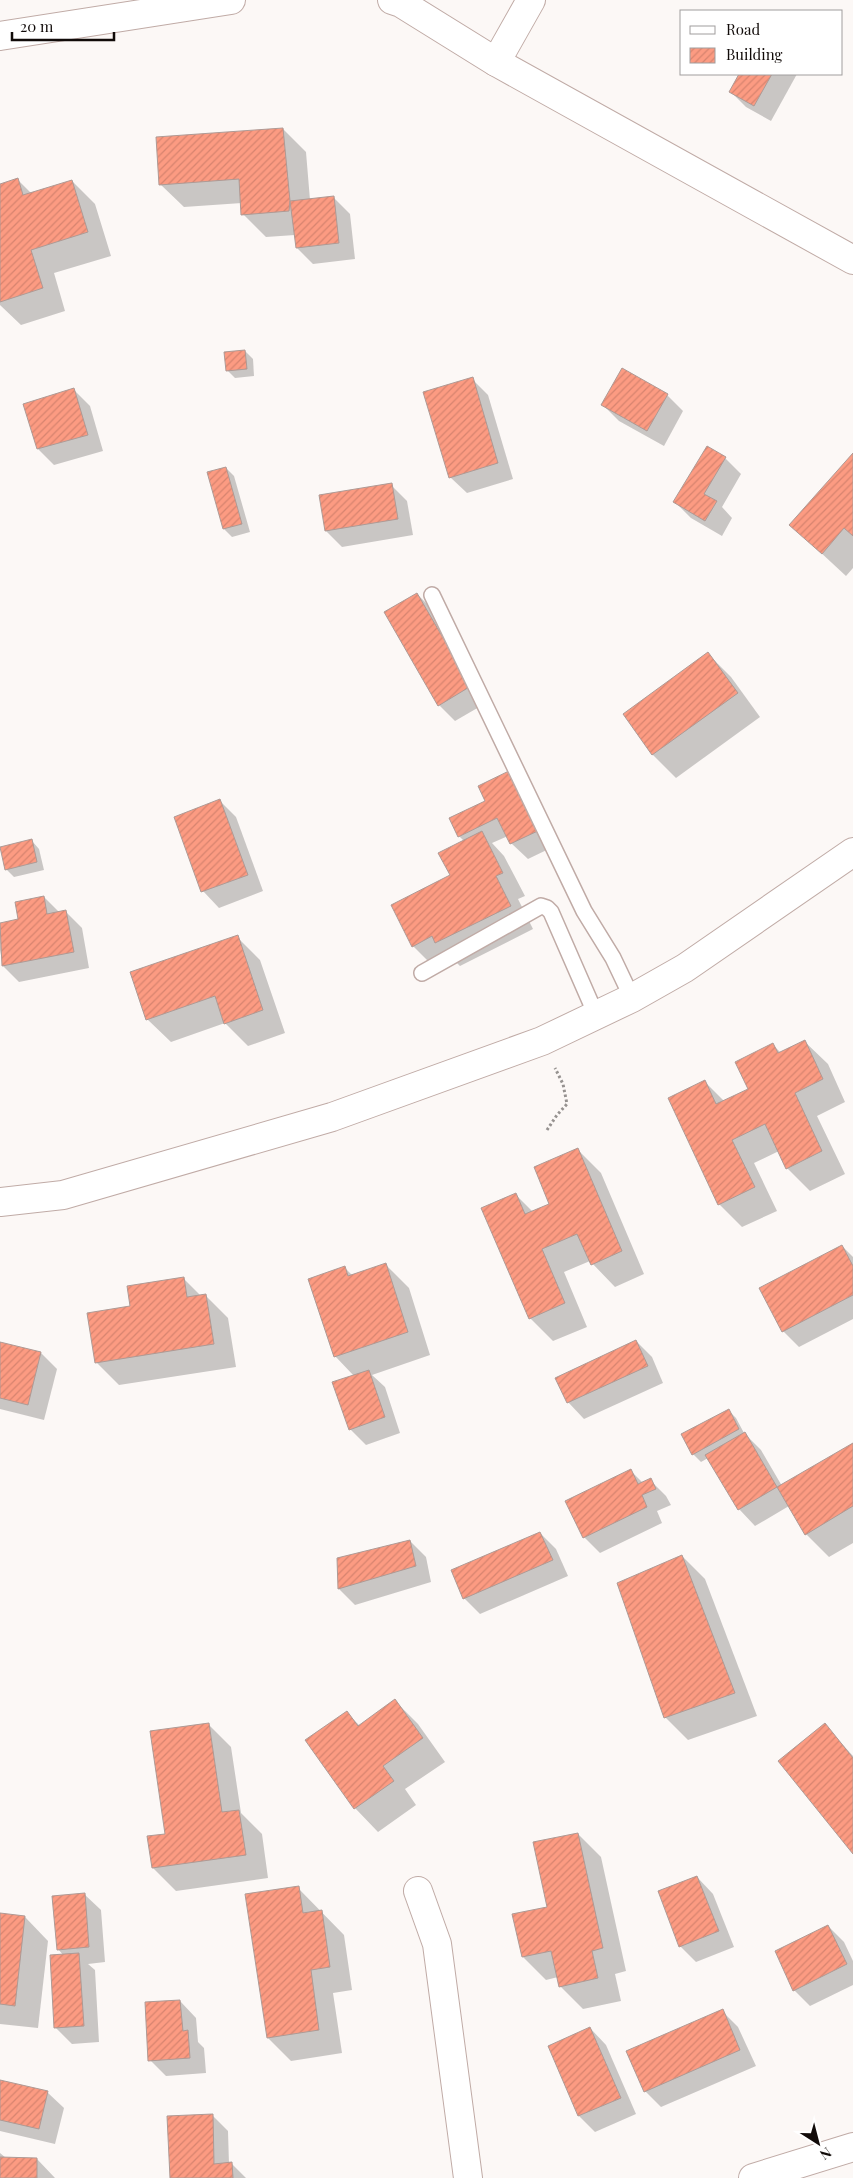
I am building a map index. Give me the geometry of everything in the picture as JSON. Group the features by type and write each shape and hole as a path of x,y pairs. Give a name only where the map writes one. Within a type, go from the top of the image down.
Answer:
{"street":[{"path":"0,36 231,0"},
{"path":"392,0 401,3 496,62 853,260"},
{"path":"496,62 531,0"},
{"path":"0,1202 64,1195 322,1120 542,1041 632,998 685,968 853,852"},
{"path":"418,1891 437,1944 468,2178"},
{"path":"753,2178 853,2147"}],"lane":[{"path":"432,596 584,911 613,958 632,998"},
{"path":"422,973 541,906 551,912 596,1015"}],"path":[{"path":"542,1041 563,1084 567,1104 547,1130"}],"building":[{"path":"738,75 771,75 754,106 729,92"},
{"path":"283,128 290,201 289,211 241,215 239,179 159,185 156,137"},
{"path":"18,178 23,195 72,180 88,232 31,250 43,288 0,302 0,184"},
{"path":"334,196 339,243 296,248 290,201"},
{"path":"245,350 247,369 226,371 224,352"},
{"path":"622,368 668,394 647,431 601,405"},
{"path":"473,377 498,463 449,478 423,392"},
{"path":"74,388 88,435 37,449 23,404"},
{"path":"707,446 726,457 704,494 717,501 705,521 673,502"},
{"path":"853,453 853,536 844,528 822,554 789,525"},
{"path":"226,467 242,524 223,529 207,472"},
{"path":"392,483 398,519 325,531 319,495"},
{"path":"417,593 471,686 438,706 384,612"},
{"path":"708,652 738,693 652,755 623,714"},
{"path":"513,769 542,829 510,844 497,818 458,837 449,818 485,801 478,786"},
{"path":"220,799 248,875 201,892 174,817"},
{"path":"482,831 503,873 496,876 511,906 435,943 432,936 412,947 391,905 450,875 438,853"},
{"path":"32,839 37,862 5,870 0,847"},
{"path":"44,896 47,914 66,910 74,952 2,966 0,923 18,919 15,902"},
{"path":"238,935 263,1010 224,1024 215,996 146,1020 130,972"},
{"path":"805,1040 823,1079 795,1093 822,1151 786,1169 765,1124 732,1140 755,1187 718,1205 668,1098 705,1080 716,1104 748,1089 735,1062 773,1043 778,1053"},
{"path":"578,1148 622,1251 591,1265 577,1234 542,1249 565,1303 529,1319 481,1208 516,1193 525,1214 549,1204 534,1167"},
{"path":"842,1245 853,1266 853,1295 782,1332 759,1288"},
{"path":"386,1263 408,1332 334,1357 308,1279 345,1266 348,1276"},
{"path":"184,1277 187,1297 206,1294 214,1344 95,1363 87,1313 130,1306 127,1286"},
{"path":"636,1340 648,1366 567,1403 555,1378"},
{"path":"0,1342 41,1352 28,1405 0,1398"},
{"path":"369,1370 385,1417 349,1430 332,1382"},
{"path":"729,1409 739,1429 692,1455 681,1434"},
{"path":"745,1432 777,1487 738,1510 705,1455"},
{"path":"853,1443 853,1506 805,1535 777,1487"},
{"path":"631,1469 638,1484 651,1478 656,1489 642,1495 647,1507 583,1538 565,1501"},
{"path":"540,1532 553,1560 463,1599 451,1570"},
{"path":"410,1540 416,1566 338,1589 337,1558"},
{"path":"682,1555 735,1693 664,1718 617,1583"},
{"path":"395,1699 423,1738 383,1766 394,1781 354,1809 305,1740 347,1711 358,1726"},
{"path":"209,1723 222,1812 239,1810 246,1855 152,1868 147,1836 165,1834 150,1731"},
{"path":"825,1723 853,1758 853,1854 778,1761"},
{"path":"578,1833 603,1948 592,1951 598,1978 559,1987 551,1951 522,1957 512,1914 547,1907 533,1842"},
{"path":"697,1876 719,1931 679,1947 658,1891"},
{"path":"299,1886 303,1913 322,1910 330,1967 311,1970 319,2030 267,2038 245,1894"},
{"path":"85,1893 89,1947 57,1950 52,1896"},
{"path":"0,1913 25,1916 15,2006 0,2004"},
{"path":"828,1925 847,1964 793,1991 775,1951"},
{"path":"79,1953 84,2026 54,2028 50,1955"},
{"path":"180,2000 183,2031 188,2030 190,2058 148,2061 145,2002"},
{"path":"723,2009 740,2050 644,2092 626,2051"},
{"path":"590,2027 621,2098 578,2116 548,2046"},
{"path":"0,2080 48,2091 39,2129 0,2120"},
{"path":"213,2114 214,2164 232,2162 233,2178 170,2178 167,2116"},
{"path":"0,2157 37,2158 37,2178 0,2178"}]}
